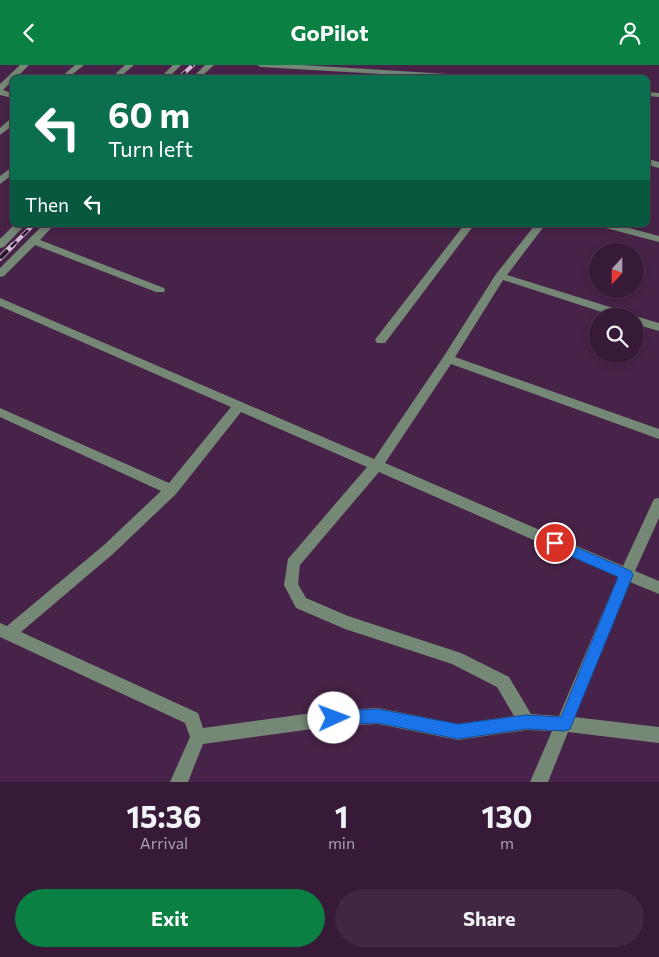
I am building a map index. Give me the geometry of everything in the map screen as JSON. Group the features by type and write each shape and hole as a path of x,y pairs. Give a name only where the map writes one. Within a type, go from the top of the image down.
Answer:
{"street":[{"path":"15,75 25,65"},
{"path":"68,75 80,65"},
{"path":"118,75 130,65"},
{"path":"167,75 177,65"},
{"path":"199,75 210,65"},
{"path":"261,65 421,75"},
{"path":"0,91 10,81"},
{"path":"0,133 10,124"},
{"path":"0,181 10,172"},
{"path":"0,245 18,227"},
{"path":"0,274 48,227"},
{"path":"381,340 467,227"},
{"path":"526,722 503,682 456,658 345,622 301,603 291,585 293,563 376,466 448,359 500,276 538,227"},
{"path":"614,227 659,239"},
{"path":"33,241 160,290"},
{"path":"500,276 600,308"},
{"path":"0,302 659,588"},
{"path":"644,322 659,327"},
{"path":"448,359 659,434"},
{"path":"179,782 198,737 192,718 4,632 109,549 171,490 239,406"},
{"path":"0,412 171,490"},
{"path":"539,782 626,575 659,503"},
{"path":"198,737 334,718 378,716 458,731 526,722 565,724 659,735"}],"railway":[{"path":"182,75 193,65"},
{"path":"0,258 31,227"}],"route":[{"path":"334,718 378,716 458,731 526,722 565,724 626,575 555,543"}]}
